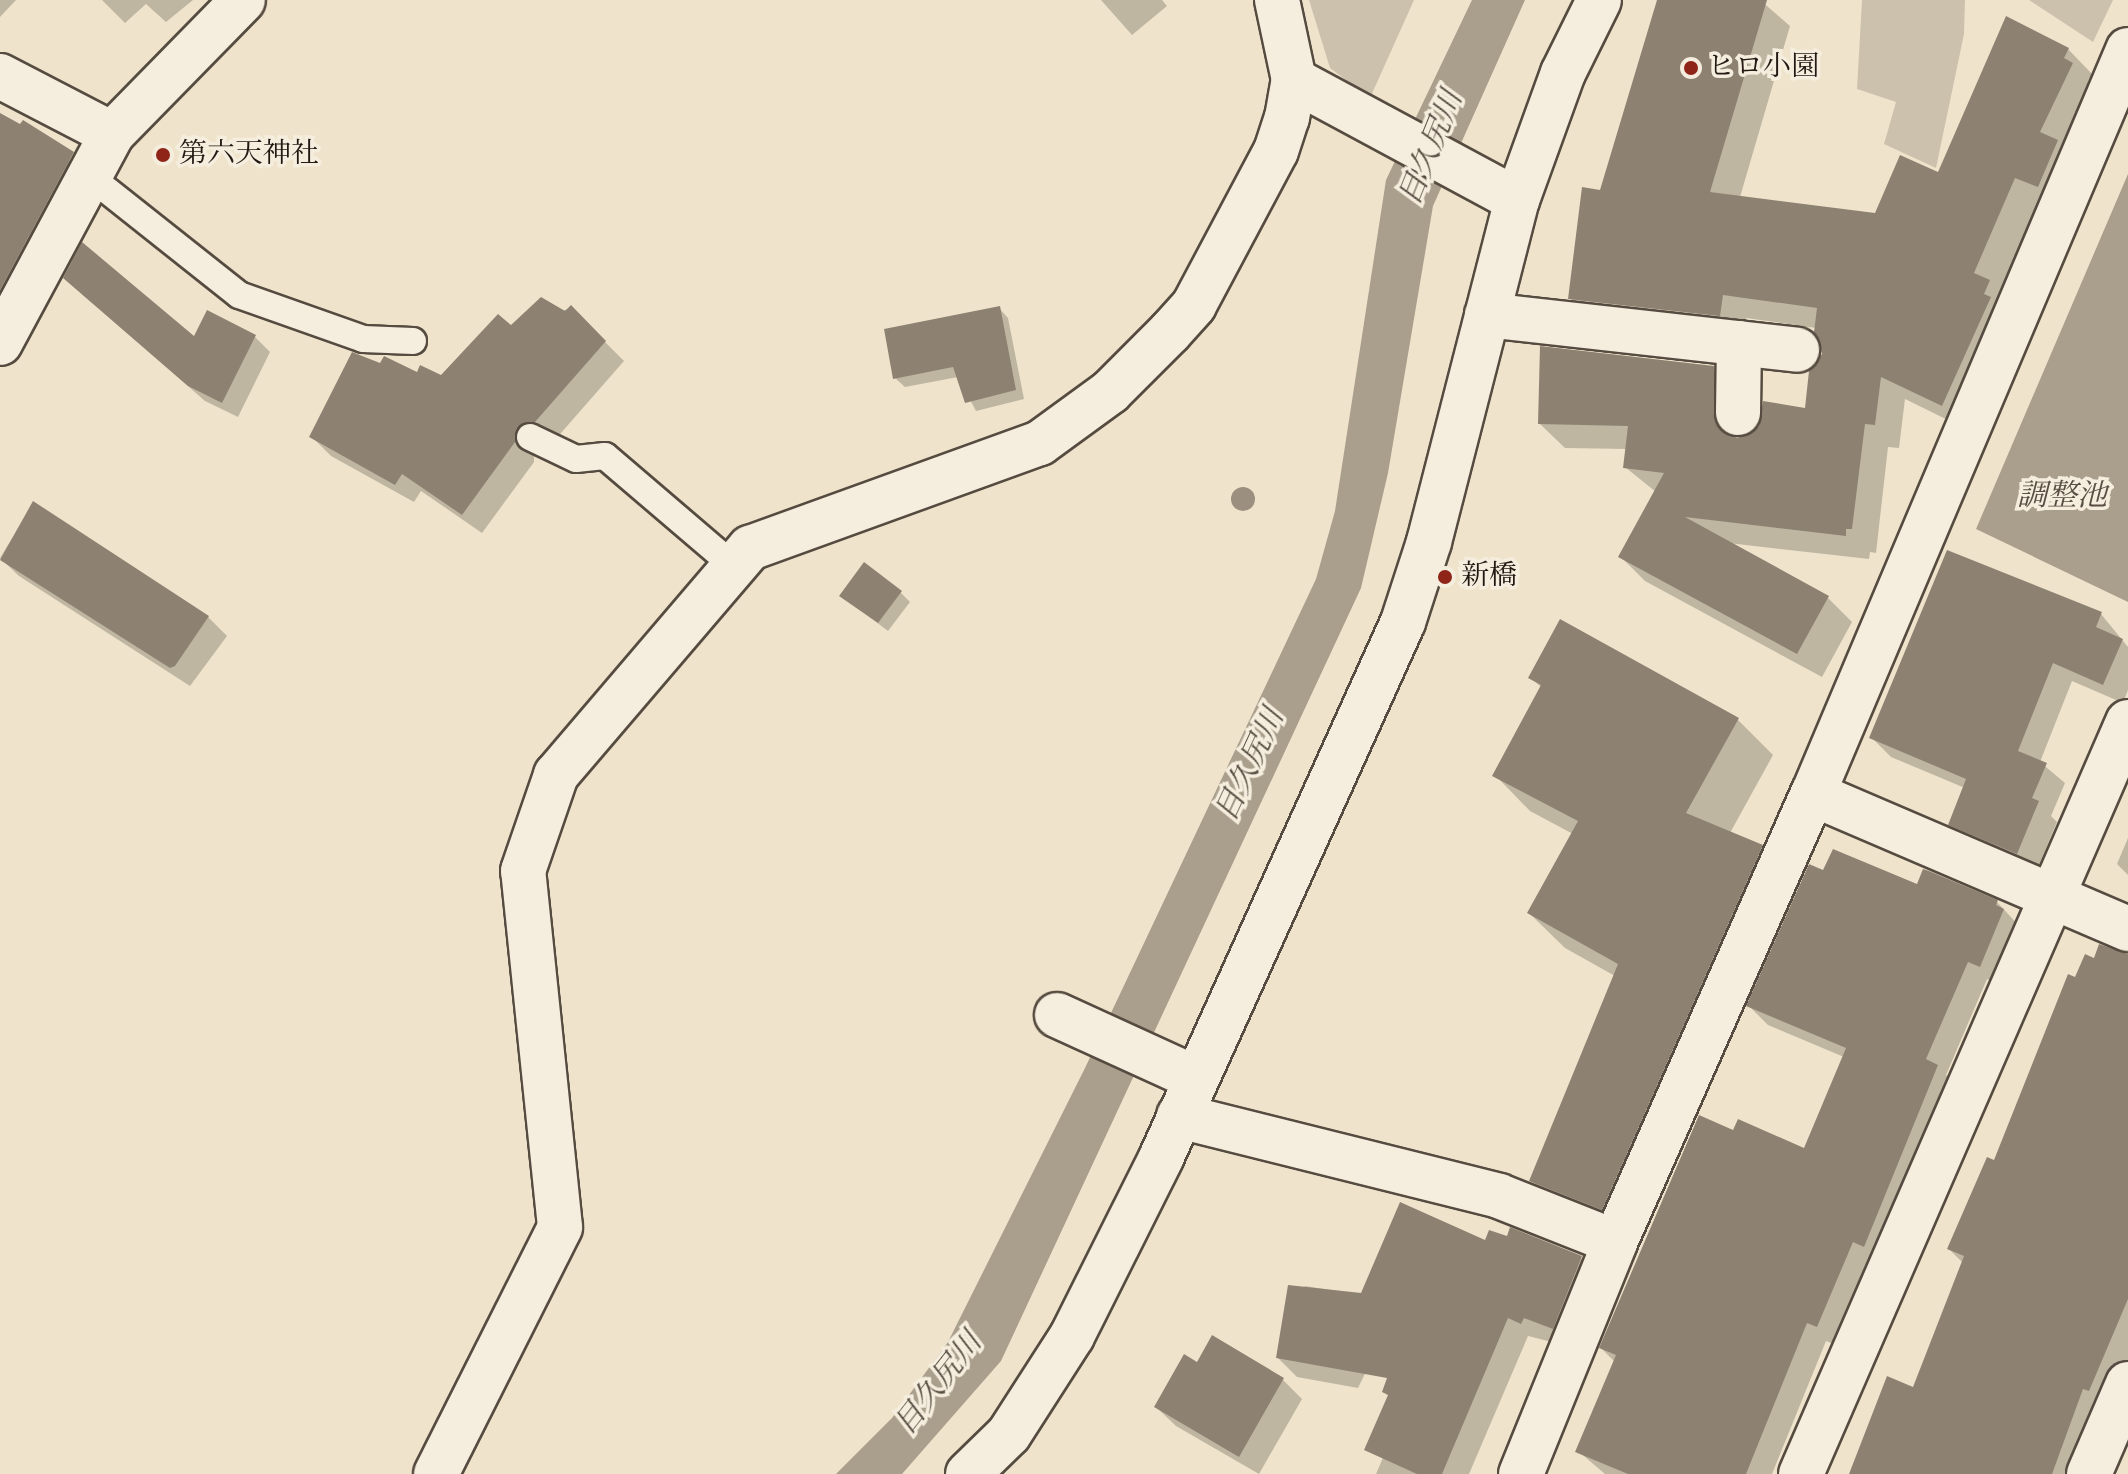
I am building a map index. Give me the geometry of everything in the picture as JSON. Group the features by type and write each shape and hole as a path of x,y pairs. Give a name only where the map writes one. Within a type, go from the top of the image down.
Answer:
{"street":[{"path":"0,343 112,134 243,0"},
{"path":"436,1474 560,1227 523,871 556,775 750,548 1040,443 1110,392 1194,305 1276,151 1294,80 1277,0"},
{"path":"968,1474 1009,1434 1072,1336 1180,1086 1403,622 1429,542 1487,315 1499,190 1599,0"},
{"path":"1521,1474 1615,1242 1813,794 2128,50"},
{"path":"0,76 112,134"},
{"path":"1294,80 1380,129 1499,190"},
{"path":"1487,315 1797,350"},
{"path":"1738,413 1739,343"},
{"path":"1801,1474 2128,722"},
{"path":"1813,794 2128,929"},
{"path":"1065,1019 1180,1086 1499,1196 1615,1242"},
{"path":"2106,1461 2128,1384"}],"lane":[{"path":"89,176 239,295 363,339 413,341"},
{"path":"530,437 576,459 605,456 735,567"}],"shaded area":[{"path":"1309,0 1414,0 1370,98 1330,68"},
{"path":"1862,0 1965,0 1964,34 1936,168 1884,144 1896,102 1857,89"},
{"path":"2029,0 2113,0 2093,42"}],"water":[{"name":"目久尻川","path":"1472,0 1525,0 1433,206 1388,473 1361,588 1001,1361 902,1474 836,1474 892,1418 948,1342 1085,1068 1316,579 1335,511 1386,180"},
{"name":"調整池","path":"2128,174 2128,602 1976,529"}],"building":[{"path":"1657,0 1767,0 1710,192 1875,213 1900,155 1938,172 2006,16 2069,48 2064,58 2073,63 2040,132 2058,140 2038,187 2015,178 1974,273 1990,280 1984,294 1991,297 1942,406 1881,377 1875,425 1865,424 1852,529 1846,529 1846,536 1685,517 1829,596 1797,654 1618,557 1664,473 1623,468 1628,426 1538,424 1540,346 1714,366 1716,424 1737,438 1759,426 1763,401 1805,408 1809,371 1822,354 1814,332 1817,308 1723,295 1720,316 1568,299 1582,187 1600,190"},
{"path":"0,113 20,124 23,120 74,152 0,290"},
{"path":"82,242 194,336 207,310 256,335 222,403 188,386 63,278"},
{"path":"541,297 565,311 571,305 606,341 535,422 516,429 515,442 462,515 402,474 395,485 309,437 352,352 380,363 384,356 417,372 420,365 441,375 498,314 511,325"},
{"path":"1000,306 1016,390 965,403 953,367 893,379 884,329"},
{"path":"33,501 209,616 175,666 170,668 0,560"},
{"path":"1947,550 2102,612 2096,627 2123,639 2103,685 2053,663 2018,751 2047,763 2032,798 2039,801 2017,854 1948,825 1966,779 1869,738"},
{"path":"864,562 902,591 878,623 839,596"},
{"path":"1560,619 1739,718 1686,813 1763,845 1602,1210 1529,1181 1618,964 1527,913 1578,821 1492,776 1541,685 1528,678"},
{"path":"1833,849 1917,884 1923,869 1929,871 1998,900 1996,905 2004,909 1980,967 1968,962 1926,1059 1938,1065 1864,1247 1853,1242 1817,1327 1807,1323 1746,1474 1628,1474 1575,1452 1616,1355 1599,1348 1699,1115 1733,1130 1738,1119 1804,1148 1846,1048 1746,1006 1809,864 1823,870"},
{"path":"2099,944 2128,954 2128,1299 2089,1391 2083,1389 2052,1474 1849,1474 1887,1376 1913,1387 1964,1256 1947,1249 1987,1157 1994,1160 2068,974 2075,977 2085,954 2094,958"},
{"path":"1400,1202 1485,1240 1489,1230 1507,1236 1510,1227 1582,1256 1553,1329 1524,1318 1521,1324 1508,1318 1442,1474 1417,1474 1364,1450 1388,1395 1382,1392 1387,1378 1276,1358 1288,1285 1361,1293"},
{"path":"1212,1335 1284,1378 1239,1457 1154,1407 1184,1354 1197,1362"}],"place":[{"name":"ヒロ小園","path":"1691,68"},
{"name":"第六天神社","path":"163,155"},
{"name":"新橋","path":"1445,577"}]}
